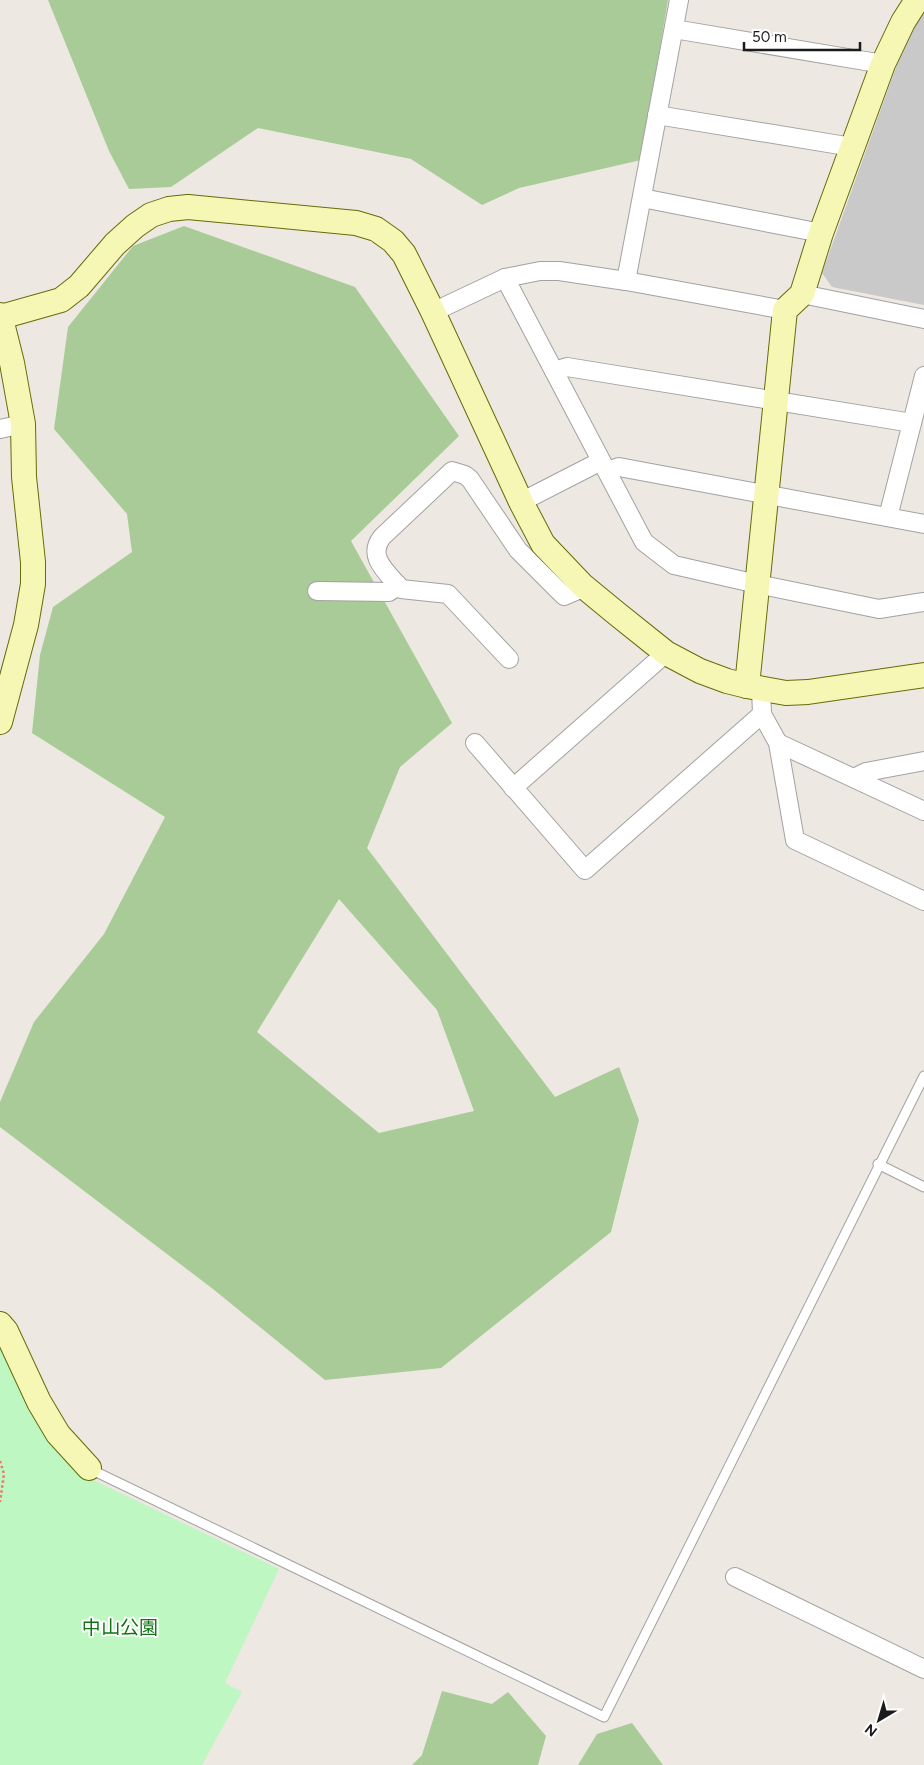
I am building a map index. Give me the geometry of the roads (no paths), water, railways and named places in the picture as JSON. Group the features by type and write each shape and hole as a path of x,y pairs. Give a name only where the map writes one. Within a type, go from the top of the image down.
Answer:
{"street":[{"path":"626,281 679,0"},
{"path":"917,0 903,22 883,64 821,233 802,294 786,310 757,584 754,687 762,714 778,743 795,840 924,901"},
{"path":"674,29 883,64"},
{"path":"657,115 852,147"},
{"path":"642,198 821,233"},
{"path":"0,722 26,626 33,584 33,562 24,477 23,424 12,363 0,316 61,300 71,294 114,244 135,226 151,215 169,209 188,207 356,223 376,229 393,241 404,254 433,312 521,502 543,544 585,587 666,653 700,671 727,681 786,693 808,692 924,675"},
{"path":"433,312 505,278 540,271 558,271 626,281 786,310"},
{"path":"505,278 644,542 674,565 757,584 879,609 924,602"},
{"path":"802,294 924,319"},
{"path":"554,371 567,367 912,423"},
{"path":"888,517 924,376"},
{"path":"0,429 23,424"},
{"path":"521,502 604,466 618,467 924,524"},
{"path":"509,659 448,594 401,589 380,564 375,549 377,544 452,471 465,475 470,479 518,550 564,596 585,587"},
{"path":"317,591 389,592 398,585"},
{"path":"514,788 666,653"},
{"path":"475,743 585,870 762,714"},
{"path":"778,743 924,810"},
{"path":"854,778 866,772 924,762"},
{"path":"0,1324 6,1330 39,1402 58,1434 89,1468"},
{"path":"735,1577 924,1669"}],"lane":[{"path":"89,1468 604,1717 878,1164 924,1076"},
{"path":"878,1164 924,1187"}],"park label":[{"name":"中山公園","path":"120,1627"}]}
